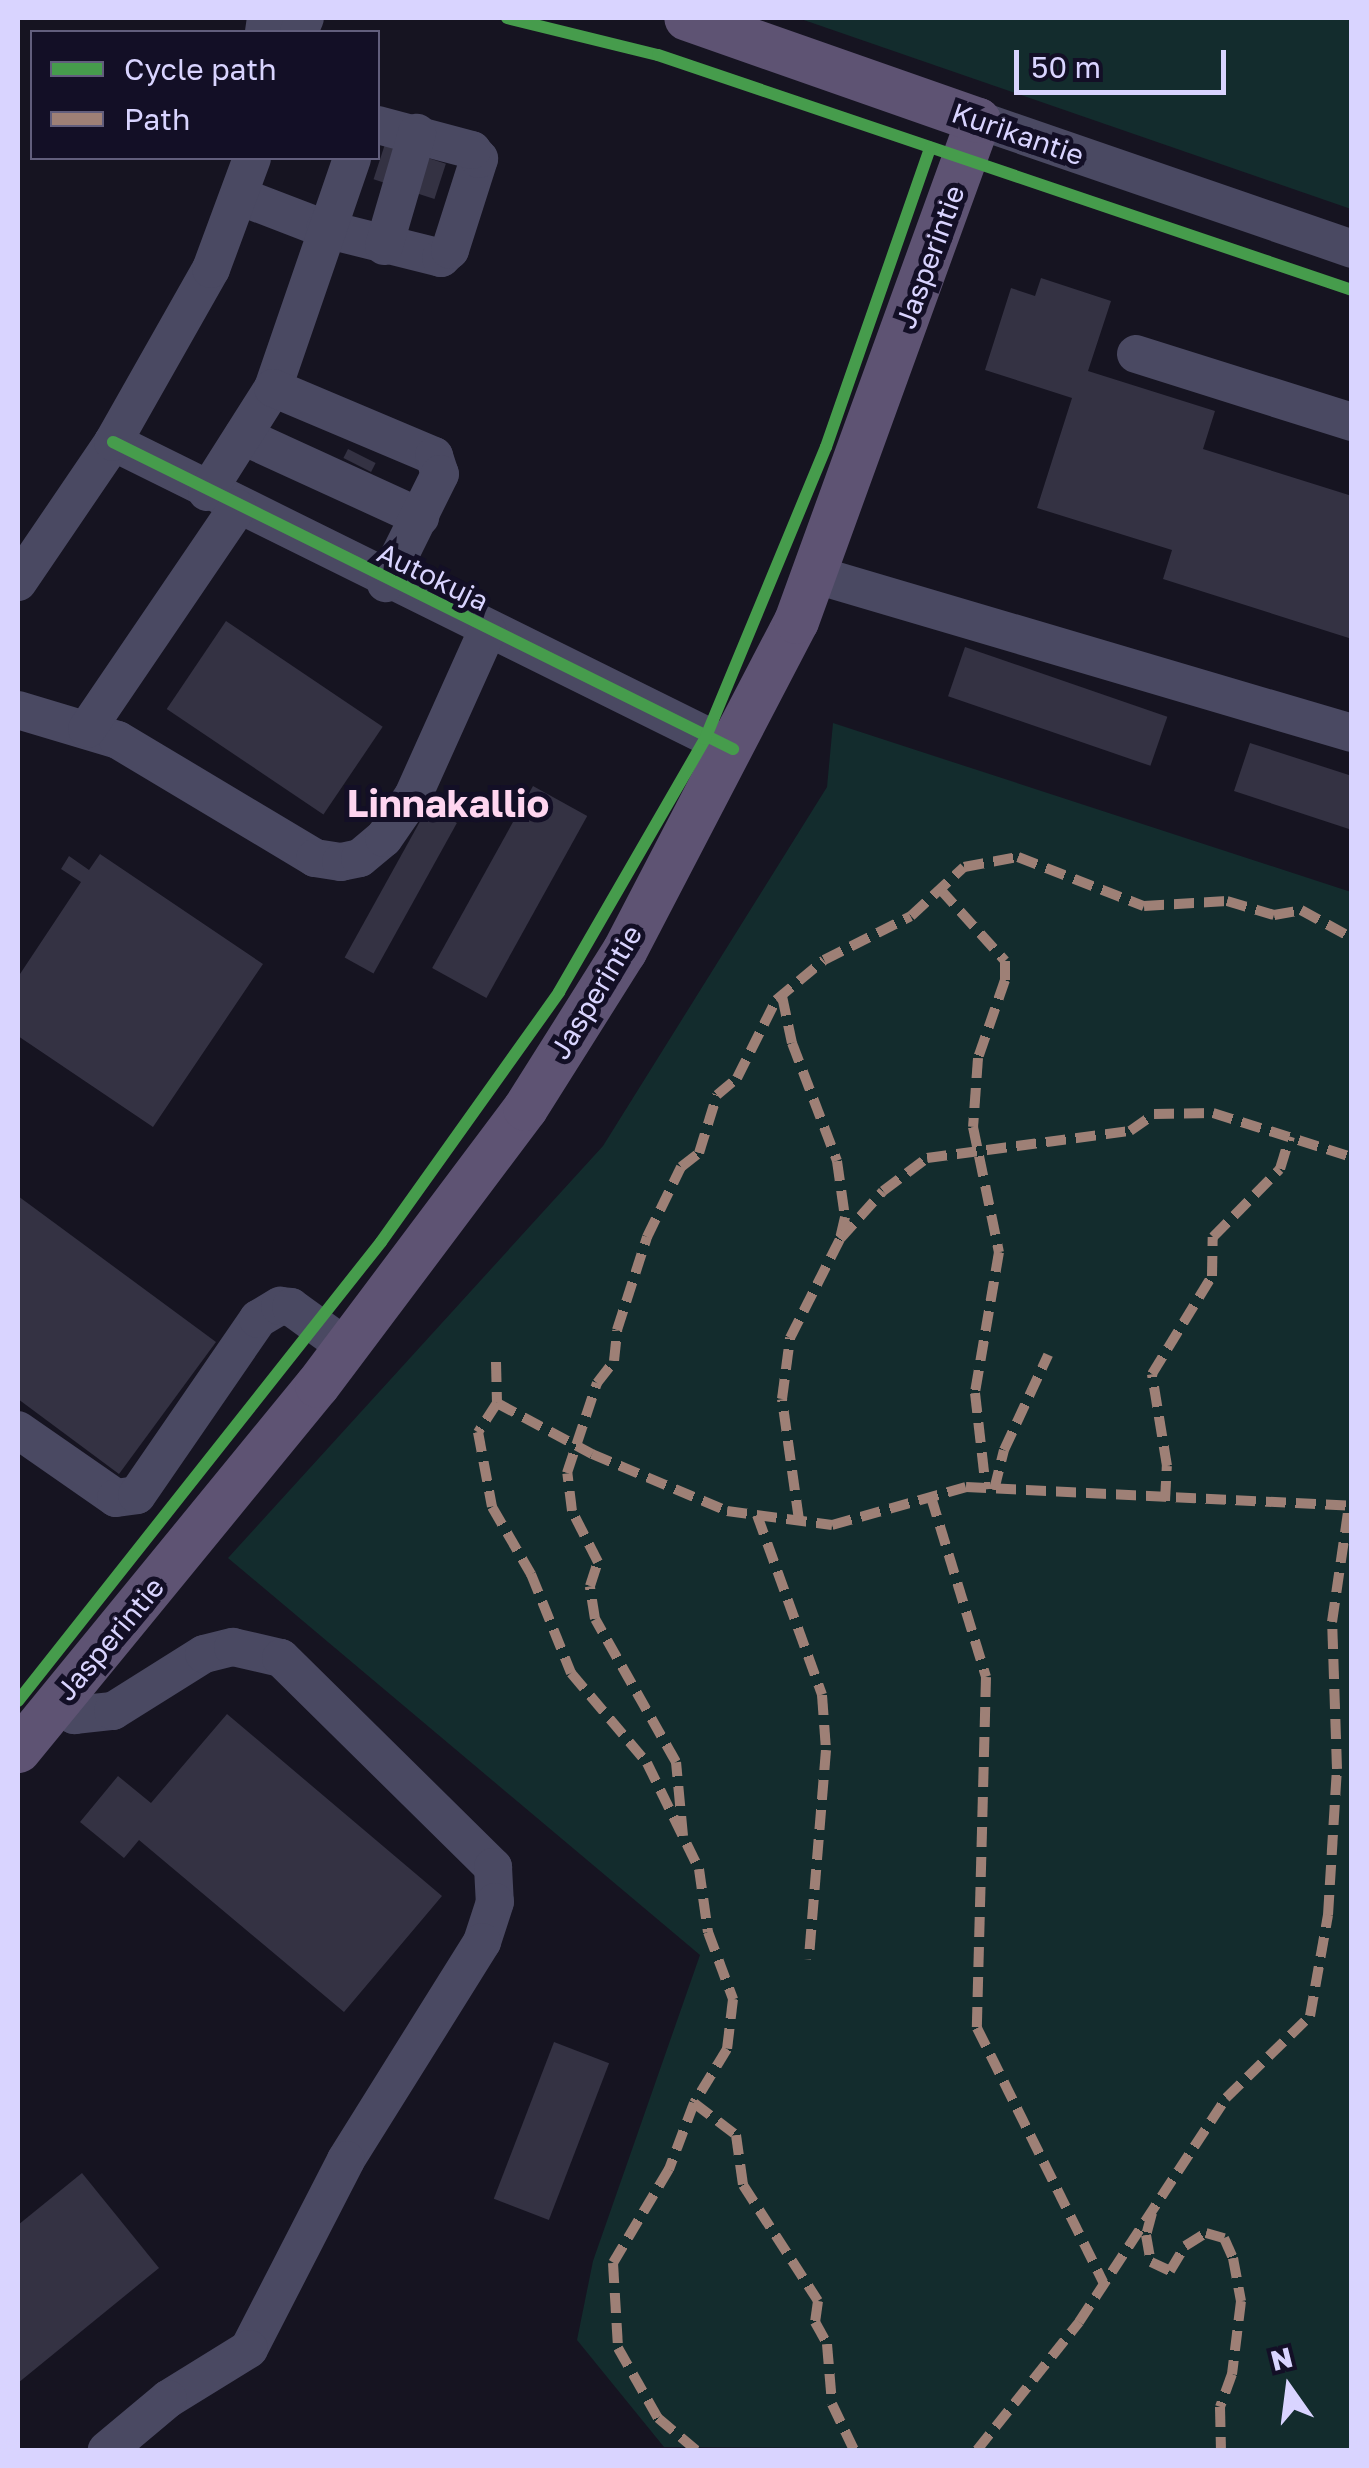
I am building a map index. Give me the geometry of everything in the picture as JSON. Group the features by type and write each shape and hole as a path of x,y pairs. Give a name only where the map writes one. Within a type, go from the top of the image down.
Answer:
{"main road":[{"name":"Kurikantie","path":"686,18 978,120"},
{"name":"Jasperintie","path":"31,1724 346,1348 525,1108 624,951 733,749 813,574 978,120"}],"street":[{"name":"Kurikantie","path":"978,120 1352,249"},
{"path":"239,196 325,229 441,258 450,250 478,169 472,150 380,125"},
{"path":"384,246 417,133"},
{"path":"18,582 113,442 211,269 251,160"},
{"path":"87,729 222,500 243,436 273,388 351,160"},
{"path":"1136,354 1352,422"},
{"path":"273,388 434,456 440,474 386,583"},
{"path":"243,436 420,516"},
{"name":"Autokuja","path":"113,442 386,583 733,749"},
{"path":"813,574 1352,733"},
{"path":"18,710 118,740 315,858 360,858 384,838 413,796 487,630"},
{"path":"18,1430 116,1498 137,1495 258,1319 280,1306 292,1307 346,1348"},
{"path":"31,1724 113,1712 204,1654 233,1647 280,1658 493,1867 495,1902 482,1942 346,2160 249,2349 168,2399 107,2450"}],"green space":[{"path":"798,18 1351,18 1351,209"},
{"path":"833,723 1351,892 1351,2450 664,2447 577,2340 593,2261 700,1955 228,1558 603,1146 827,787"}],"building":[{"path":"385,144 446,164 434,199 374,179"},
{"path":"1041,278 1111,301 1088,371 1215,411 1203,449 1352,496 1352,639 1163,579 1172,550 1037,508 1072,398 985,370 1011,288 1035,296"},
{"path":"348,449 376,463 371,472 343,458"},
{"path":"226,621 383,727 323,815 167,709"},
{"path":"965,647 1167,717 1150,766 948,696"},
{"path":"1250,743 1352,776 1352,830 1234,791"},
{"path":"533,786 587,816 486,998 432,968"},
{"path":"428,807 457,823 373,973 345,957"},
{"path":"100,854 263,964 153,1127 18,1036 18,977 81,882 61,869 69,856 89,870"},
{"path":"18,1196 216,1342 119,1474 18,1399"},
{"path":"227,1714 442,1896 344,2012 139,1840 124,1858 80,1822 118,1776 151,1803"},
{"path":"554,2042 609,2063 549,2220 494,2199"},
{"path":"82,2173 159,2268 18,2383 18,2225"}],"marked path":[{"path":"683,1836 676,1762 595,1619 590,1586 598,1562 572,1511 567,1473 597,1383 614,1361 617,1330 647,1237 681,1167 699,1153 717,1095 737,1078 776,1000 824,960 911,916 964,867 1018,857 1144,906 1227,901 1274,915 1301,910 1352,938"},
{"path":"940,889 1005,961 1005,980 978,1058 973,1127 999,1252 975,1393 986,1489"},
{"path":"782,996 792,1043 837,1161 845,1217 840,1239"},
{"path":"799,1520 782,1399 790,1338 840,1239 883,1191 927,1158 1130,1131 1154,1114 1213,1113 1352,1157"},
{"path":"1165,1501 1167,1466 1152,1374 1212,1276 1213,1237 1280,1169 1290,1136"},
{"path":"994,1490 1004,1450 1048,1355"},
{"path":"496,1362 497,1403 478,1432 492,1507 531,1574 571,1673 647,1763 699,1869 708,1932 733,1999 727,2049 694,2103 669,2169 613,2263 618,2348 658,2418 696,2450"},
{"path":"497,1403 592,1454 727,1511 832,1525 966,1487 1352,1506"},
{"path":"931,1497 986,1677 977,2028 1103,2282"},
{"path":"977,2450 1079,2322 1226,2098 1310,2016 1328,1915 1337,1769 1332,1622 1349,1506"},
{"path":"757,1515 822,1695 826,1750 809,1959"},
{"path":"694,2103 736,2135 743,2185 818,2301 815,2322 827,2344 832,2404 854,2450"},
{"path":"1152,2213 1146,2235 1151,2262 1170,2271 1185,2246 1206,2233 1224,2238 1233,2258 1241,2301 1232,2374 1220,2407 1221,2450"}],"cycle path":[{"path":"507,18 658,55 1352,290"},
{"path":"18,1701 381,1242 559,992 705,739 826,447 930,148"},
{"path":"113,442 733,749"}],"district":[{"name":"Linnakallio","path":"448,803"}]}
